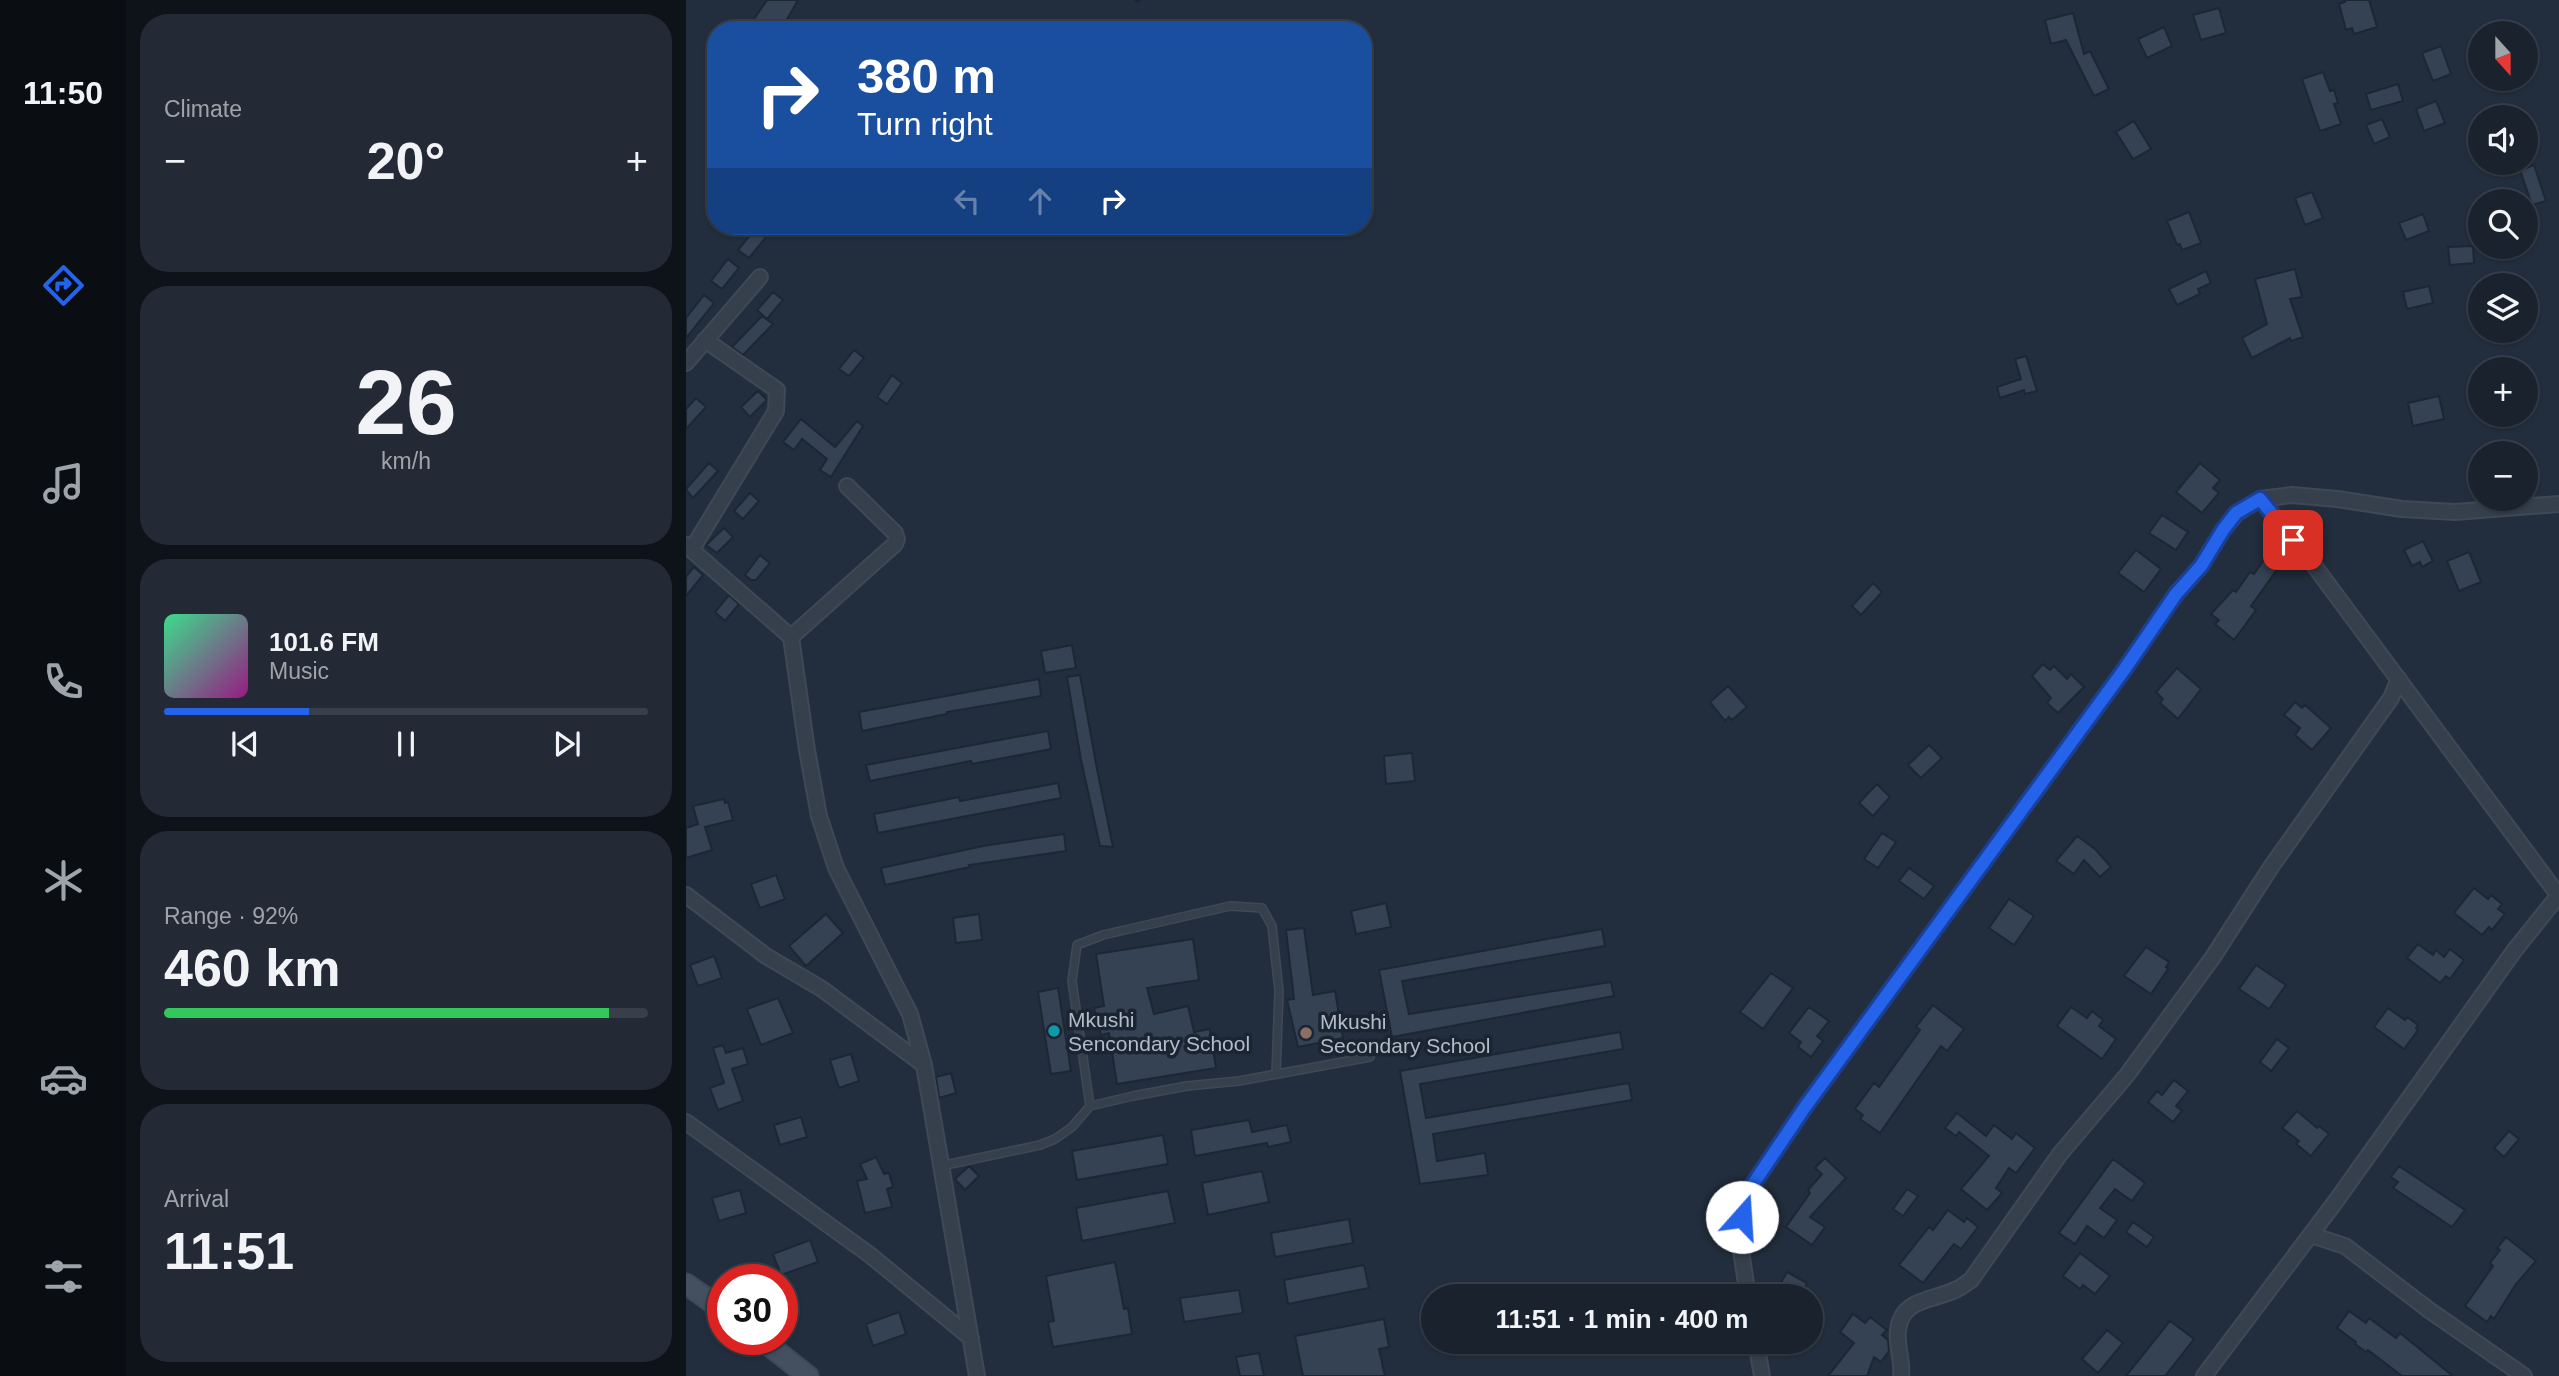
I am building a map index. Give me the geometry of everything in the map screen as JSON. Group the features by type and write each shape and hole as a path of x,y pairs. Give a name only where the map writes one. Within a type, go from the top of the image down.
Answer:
{"street":[{"path":"686,363 760,277"},
{"path":"705,340 764,380 777,390 778,395 776,411 689,547 791,637 807,751 823,830 836,868 910,1014 924,1065 975,1374"},
{"path":"791,637 895,544 897,539 895,533 847,486"},
{"path":"1746,1284 1739,1237 1745,1196 1805,1107 2124,670 2168,605 2201,566 2236,513 2260,499 2292,495 2402,509 2455,512 2559,504"},
{"path":"2204,1376 2311,1235 2514,951 2559,895 2310,560 2260,499"},
{"path":"1901,1376 1898,1331 1901,1319 1910,1306 1955,1290 1971,1280 2060,1154 2127,1074 2213,957 2271,867 2391,698 2399,679"},
{"path":"686,895 766,956 822,989 924,1065"},
{"path":"686,1122 870,1255 971,1338"},
{"path":"2311,1235 2345,1246 2429,1310 2524,1376"},
{"path":"686,1284 707,1299"},
{"path":"1758,1354 1762,1376"},
{"path":"781,1355 808,1376"}],"lane":[{"path":"1090,1106 1072,981 1077,945 1103,935 1230,906 1262,908 1272,926 1279,991 1276,1074"},
{"path":"942,1166 1040,1145 1055,1139 1072,1127 1090,1106 1188,1086 1370,1057"}],"building":[{"path":"767,0 798,0 786,21 753,21"},
{"path":"2344,0 2369,0 2377,27 2354,34 2352,28 2346,30 2339,4 2345,2"},
{"path":"2219,8 2226,33 2201,40 2193,15"},
{"path":"2073,13 2084,54 2090,51 2109,89 2094,96 2066,40 2051,44 2045,20"},
{"path":"2164,27 2172,46 2147,58 2138,39"},
{"path":"2441,46 2451,74 2433,81 2422,53"},
{"path":"2323,72 2330,91 2334,90 2338,103 2334,104 2341,124 2320,131 2302,79"},
{"path":"2398,84 2403,101 2371,110 2366,94"},
{"path":"2436,101 2445,123 2424,131 2416,109"},
{"path":"2382,119 2390,137 2374,144 2366,125"},
{"path":"2134,121 2151,149 2133,159 2116,132"},
{"path":"2522,175 2537,175 2546,201 2538,203 2538,189 2527,189"},
{"path":"2312,192 2323,218 2305,225 2295,198"},
{"path":"2189,212 2201,243 2182,250 2180,244 2177,245 2167,221"},
{"path":"2423,214 2429,231 2406,240 2399,223"},
{"path":"750,235 766,237 749,258 738,250"},
{"path":"2468,246 2468,259 2474,259 2474,263 2450,265 2448,247"},
{"path":"728,259 739,268 722,289 711,281"},
{"path":"2295,269 2302,297 2290,299 2303,337 2291,341 2290,338 2252,358 2242,338 2267,324 2255,279"},
{"path":"2206,271 2211,283 2198,289 2200,294 2177,305 2169,289"},
{"path":"2429,286 2433,303 2407,309 2403,292"},
{"path":"773,292 783,300 767,319 757,310"},
{"path":"704,295 714,303 686,338 686,318"},
{"path":"762,316 773,324 743,355 732,347"},
{"path":"854,350 864,358 849,376 839,369"},
{"path":"2026,356 2037,391 2025,394 2024,390 2000,398 1997,387 2021,379 2015,359"},
{"path":"892,375 902,383 887,404 877,397"},
{"path":"758,391 767,400 750,417 741,407"},
{"path":"2439,396 2444,419 2413,426 2408,403"},
{"path":"696,398 706,407 686,429 686,409"},
{"path":"801,419 835,447 857,421 863,426 831,477 820,470 827,459 802,439 794,450 783,442"},
{"path":"709,463 718,471 693,498 686,489"},
{"path":"2200,463 2220,480 2213,488 2219,493 2202,513 2176,492"},
{"path":"750,493 759,501 743,519 734,511"},
{"path":"2162,515 2188,532 2176,550 2149,533"},
{"path":"724,528 733,537 717,553 706,545"},
{"path":"2423,541 2433,561 2422,567 2420,562 2412,566 2404,550"},
{"path":"2136,550 2161,569 2144,592 2118,573"},
{"path":"2469,552 2481,582 2459,591 2447,561"},
{"path":"2268,554 2281,564 2251,606 2256,610 2234,640 2215,624 2219,620 2211,614 2233,590 2236,592 2250,572 2254,574"},
{"path":"760,555 770,563 756,580 751,580 745,575"},
{"path":"694,567 703,575 686,596 686,577"},
{"path":"1873,583 1882,592 1861,615 1852,606"},
{"path":"729,595 739,604 725,621 715,612"},
{"path":"1072,645 1076,668 1045,673 1041,651"},
{"path":"2043,664 2050,670 2054,666 2067,679 2071,674 2084,687 2058,713 2047,703 2051,698 2032,676"},
{"path":"2177,668 2201,689 2178,719 2160,703 2163,699 2156,692"},
{"path":"1080,675 1113,847 1100,846 1081,760 1067,677"},
{"path":"1039,679 1041,696 947,712 862,731 859,712"},
{"path":"1728,686 1747,707 1732,720 1729,717 1725,721 1710,702"},
{"path":"2295,702 2302,708 2305,705 2331,728 2312,750 2295,735 2300,728 2284,715"},
{"path":"1048,731 1051,749 972,764 971,761 870,781 866,765"},
{"path":"1929,745 1942,758 1921,778 1908,765"},
{"path":"1412,753 1415,781 1386,784 1384,756"},
{"path":"1058,783 1061,798 878,833 874,814 959,797 960,801"},
{"path":"1877,784 1890,797 1873,816 1859,803"},
{"path":"724,799 725,803 728,802 733,820 705,827 712,850 686,858 686,828 698,824 693,806"},
{"path":"1882,833 1896,842 1878,868 1864,859"},
{"path":"1064,834 1066,851 969,865 970,867 885,885 881,868 983,846"},
{"path":"2077,836 2095,849 2111,867 2100,877 2084,860 2074,874 2056,861"},
{"path":"1909,868 1934,886 1924,899 1899,881"},
{"path":"776,875 785,899 760,908 751,884"},
{"path":"2474,888 2488,899 2491,895 2502,904 2498,909 2505,914 2492,930 2489,927 2482,935 2454,913"},
{"path":"2009,899 2034,916 2014,945 1989,928"},
{"path":"1386,903 1391,927 1356,934 1351,911"},
{"path":"826,914 843,933 806,966 789,946"},
{"path":"979,914 982,940 956,943 953,918"},
{"path":"1304,928 1313,995 1335,991 1343,1038 1298,1047 1287,1000 1294,999 1286,930"},
{"path":"1602,929 1605,946 1402,981 1409,1014 1611,982 1614,996 1392,1037 1379,970"},
{"path":"1193,939 1199,980 1147,988 1154,1014 1188,1006 1194,1032 1210,1029 1216,1068 1117,1084 1109,1033 1101,1035 1094,1008 1104,1006 1096,954"},
{"path":"2418,944 2433,955 2436,950 2444,957 2450,949 2464,960 2450,979 2446,976 2440,983 2407,958"},
{"path":"2146,947 2169,962 2166,967 2168,969 2151,994 2124,976"},
{"path":"714,956 722,978 698,986 690,965"},
{"path":"2256,965 2286,985 2269,1009 2239,989"},
{"path":"1771,973 1793,988 1763,1029 1740,1012"},
{"name":"Mkushi Sencondary School","path":"1058,988 1071,1071 1051,1074 1038,992"},
{"path":"778,998 793,1033 761,1045 747,1009"},
{"path":"1933,1005 1964,1029 1947,1051 1941,1046 1880,1133 1860,1119 1863,1115 1855,1109 1874,1083 1879,1087 1920,1030 1916,1027"},
{"path":"1809,1007 1829,1021 1817,1036 1823,1041 1811,1057 1798,1047 1801,1042 1789,1033"},
{"path":"2071,1007 2087,1018 2092,1011 2103,1020 2099,1026 2116,1039 2102,1059 2057,1026"},
{"path":"2388,1008 2418,1025 2418,1030 2404,1049 2374,1027"},
{"path":"1620,1032 1623,1049 1420,1084 1426,1118 1629,1083 1632,1100 1433,1134 1437,1161 1485,1153 1488,1175 1420,1184 1400,1071"},
{"path":"2277,1039 2289,1048 2271,1071 2260,1062"},
{"path":"723,1045 726,1053 743,1048 748,1064 732,1069 743,1101 718,1110 710,1088 724,1083 713,1048"},
{"path":"851,1054 859,1081 839,1088 830,1060"},
{"path":"951,1073 956,1093 939,1098 936,1077"},
{"path":"2174,1080 2188,1091 2176,1106 2182,1111 2173,1122 2148,1102 2157,1091 2162,1095"},
{"path":"2297,1111 2317,1128 2319,1126 2329,1134 2311,1156 2296,1144 2299,1141 2282,1128"},
{"path":"1957,1113 1986,1136 1994,1125 2012,1139 2016,1133 2035,1148 2016,1173 2009,1168 1996,1188 2002,1193 1987,1210 1961,1189 1989,1156 1959,1132 1956,1136 1945,1128"},
{"path":"801,1117 807,1137 780,1145 774,1125"},
{"path":"1249,1120 1252,1132 1287,1125 1291,1142 1268,1147 1267,1143 1195,1156 1191,1130"},
{"path":"2509,1131 2519,1139 2504,1157 2494,1148"},
{"path":"1163,1135 1168,1164 1077,1180 1072,1151"},
{"path":"876,1157 884,1174 889,1173 893,1187 887,1189 892,1207 865,1213 857,1181 867,1179 860,1164"},
{"path":"1825,1158 1846,1178 1810,1217 1825,1227 1812,1245 1786,1227 1810,1193 1808,1190 1822,1174 1815,1168"},
{"path":"2113,1159 2145,1183 2132,1201 2115,1189 2100,1208 2117,1220 2104,1238 2087,1226 2075,1244 2059,1233"},
{"path":"969,1166 979,1176 965,1190 955,1179"},
{"path":"2399,1166 2465,1210 2452,1227 2393,1188 2398,1182 2391,1177"},
{"path":"1262,1171 1269,1202 1208,1215 1202,1183"},
{"path":"1907,1189 1918,1196 1903,1216 1893,1209"},
{"path":"740,1190 746,1213 719,1221 712,1198"},
{"path":"1168,1191 1175,1223 1082,1241 1076,1208"},
{"path":"1948,1210 1964,1222 1967,1218 1978,1227 1961,1249 1954,1244 1923,1283 1899,1265 1929,1227 1933,1230"},
{"path":"1349,1219 1353,1243 1275,1257 1271,1233"},
{"path":"2133,1222 2154,1237 2147,1247 2126,1232"},
{"path":"2506,1237 2536,1261 2516,1284 2494,1319 2491,1316 2487,1322 2465,1306 2493,1266 2490,1263"},
{"path":"810,1240 818,1262 798,1269 798,1264 777,1264 773,1254"},
{"path":"2080,1253 2110,1276 2095,1294 2083,1285 2080,1289 2063,1276"},
{"path":"1115,1262 1132,1334 1053,1347 1048,1322 1054,1321 1046,1276"},
{"path":"1364,1265 1369,1288 1288,1304 1284,1280"},
{"path":"1787,1272 1807,1283 1806,1284 1780,1284"},
{"path":"1239,1290 1243,1313 1184,1322 1180,1298"},
{"path":"2349,1311 2366,1323 2369,1318 2396,1338 2400,1333 2453,1376 2402,1376 2368,1350 2366,1352 2355,1344 2356,1342 2337,1328"},
{"path":"899,1312 906,1334 873,1346 866,1324"},
{"path":"1853,1314 1865,1323 1870,1317 1887,1330 1882,1335 1888,1340 1889,1351 1881,1362 1874,1357 1867,1376 1828,1376 1854,1343 1840,1332"},
{"path":"1384,1319 1389,1347 1379,1349 1385,1376 1303,1376 1295,1336"},
{"path":"2170,1321 2194,1339 2165,1376 2126,1376"},
{"path":"2107,1330 2123,1343 2098,1373 2082,1359"},
{"path":"1259,1353 1264,1376 1240,1376 1236,1357"}],"place":[{"name":"Mkushi Sencondary School","path":"1054,1031"},
{"name":"Mkushi Secondary School","path":"1306,1033"}],"route":[{"path":"1742,1217 1745,1196 1805,1107 2124,670 2176,594 2201,566 2236,513 2260,499 2293,540"}]}
